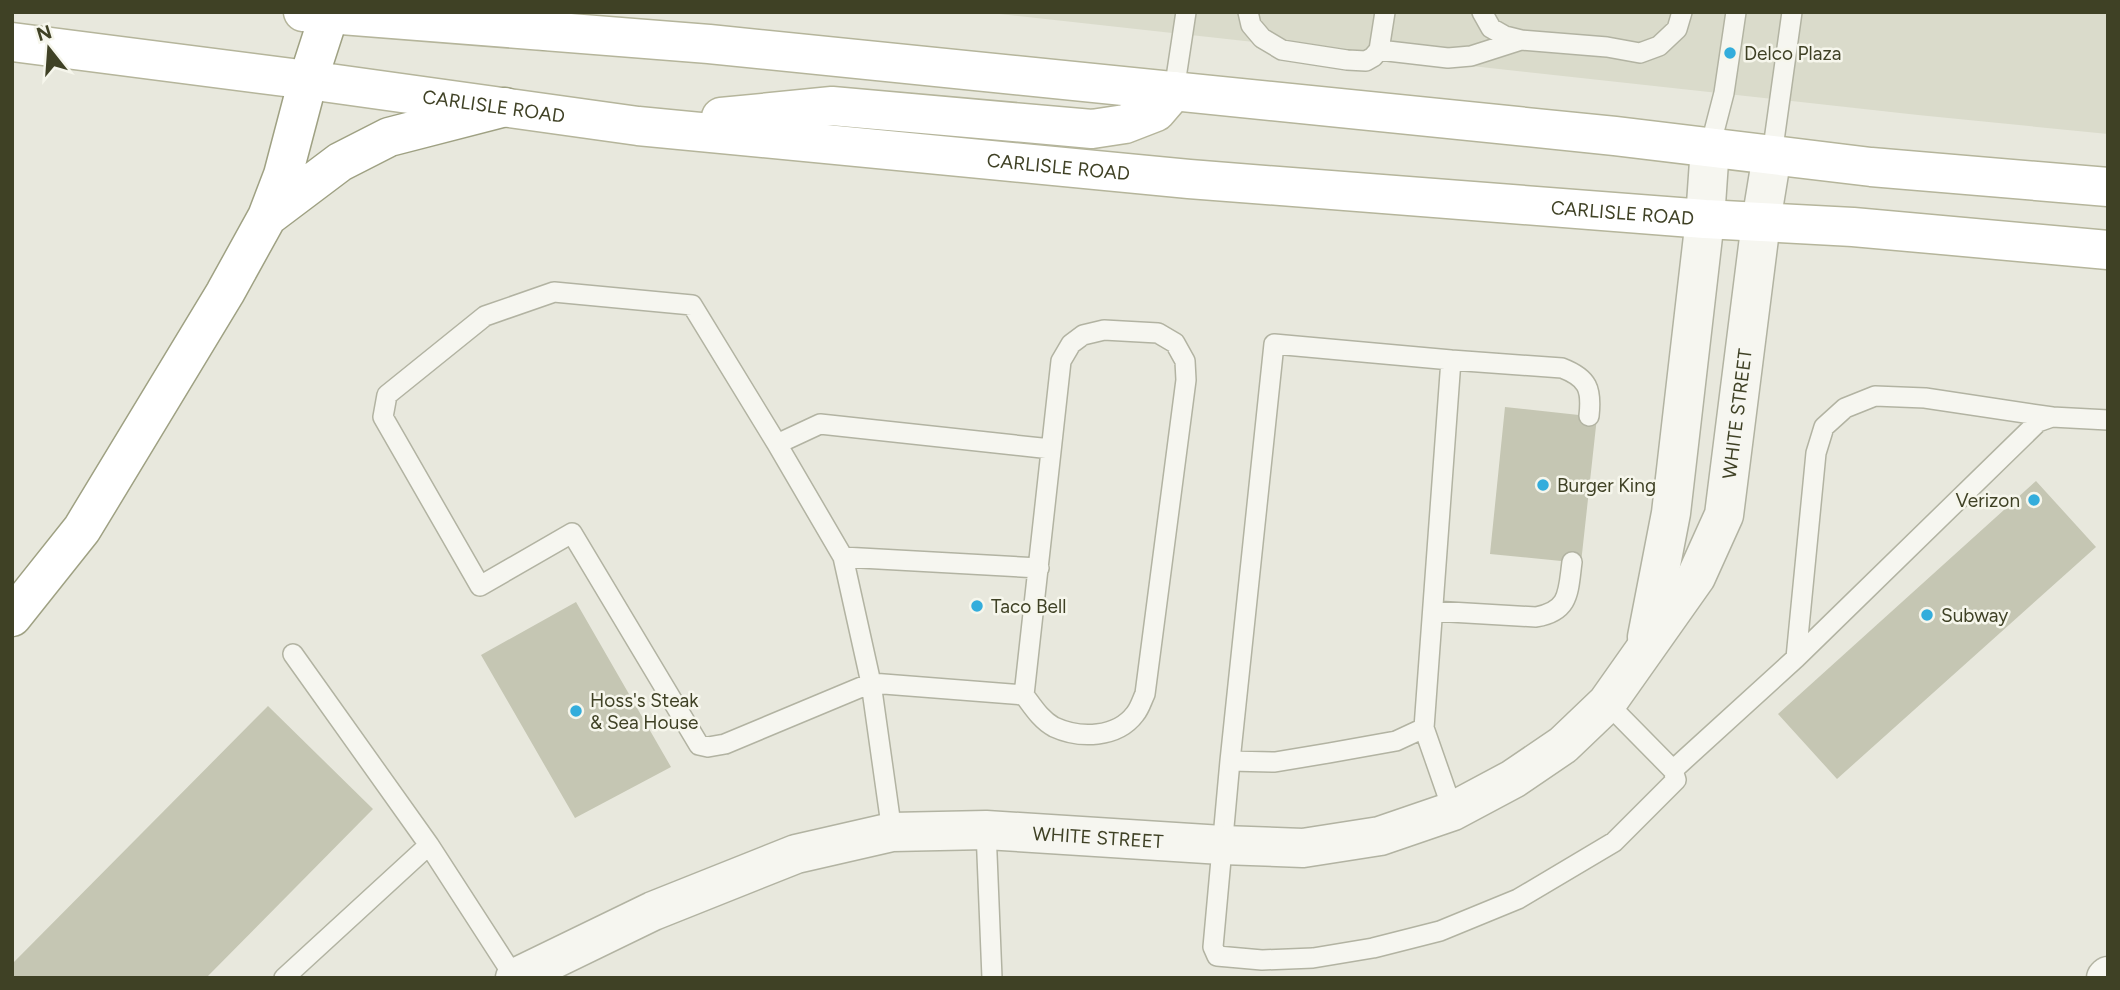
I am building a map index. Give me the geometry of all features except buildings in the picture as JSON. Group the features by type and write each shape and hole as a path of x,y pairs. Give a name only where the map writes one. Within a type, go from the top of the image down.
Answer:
{"main road":[{"path":"504,12 543,30"},
{"path":"12,617 82,529 225,293 267,217 283,175 309,80 321,13 709,44 1174,91 1871,167 2108,187"},
{"name":"CARLISLE ROAD","path":"12,42 638,126 1189,179 1705,219 1853,227 2108,250"},
{"path":"638,126 832,106 1092,129 1125,124 1156,112 1174,91"},
{"path":"267,217 340,162 390,138 505,107"}],"street":[{"name":"WHITE STREET","path":"1643,653 1671,513 1705,219 1710,148"},
{"name":"WHITE STREET","path":"515,978 653,911 796,854 892,831 986,830 1303,848 1380,836 1453,811 1513,779 1563,745 1607,704 1696,577 1724,514 1772,155"}],"lane":[{"path":"1174,91 1186,12"},
{"path":"1248,12 1251,25 1262,38 1282,50 1366,61 1379,50 1385,12"},
{"path":"1482,12 1491,28 1505,36 1640,52 1659,46 1677,29 1682,12"},
{"path":"1710,148 1724,93 1735,12"},
{"path":"1772,155 1792,12"},
{"path":"1379,50 1448,58 1471,56 1521,40"},
{"path":"892,831 871,683 843,557 692,305 554,292 485,316 387,395 383,417 480,586 572,533 699,745 708,747 725,744 871,683 1024,695"},
{"path":"1104,330 1158,333 1175,343 1185,361 1186,380 1145,694 1136,713 1122,727 1105,734 1074,732 1054,726 1038,715 1024,695 1051,449 1061,361 1070,344 1083,335 1104,330"},
{"path":"1589,416 1591,397 1586,383 1576,373 1562,368 1274,344 1222,845 1213,947 1217,956 1262,960 1313,958 1373,948 1440,931 1518,899 1614,842 1676,780 1673,770 1607,704"},
{"path":"1451,360 1424,728 1453,811"},
{"path":"1797,657 1816,453 1824,427 1845,408 1875,396 1925,398 2052,417 2108,420"},
{"path":"1673,770 1797,657 2038,422 2052,417"},
{"path":"777,444 820,424 1051,449"},
{"path":"843,557 1039,568"},
{"path":"1433,611 1536,617 1550,615 1563,605 1568,594 1572,562"},
{"path":"293,654 429,845 515,978"},
{"path":"1230,761 1275,762 1329,754 1396,741 1424,728"},
{"path":"986,830 992,978"},
{"path":"284,978 429,845"}],"shaded area":[{"name":"Delco Plaza","path":"981,12 2108,12 2108,134 1918,115"}],"place":[{"name":"Delco Plaza","path":"1730,53"},
{"name":"Burger King","path":"1543,485"},
{"name":"Verizon","path":"2034,500"},
{"name":"Taco Bell","path":"977,606"},
{"name":"Subway","path":"1927,615"},
{"name":"Hoss's Steak & Sea House","path":"576,711"}]}
